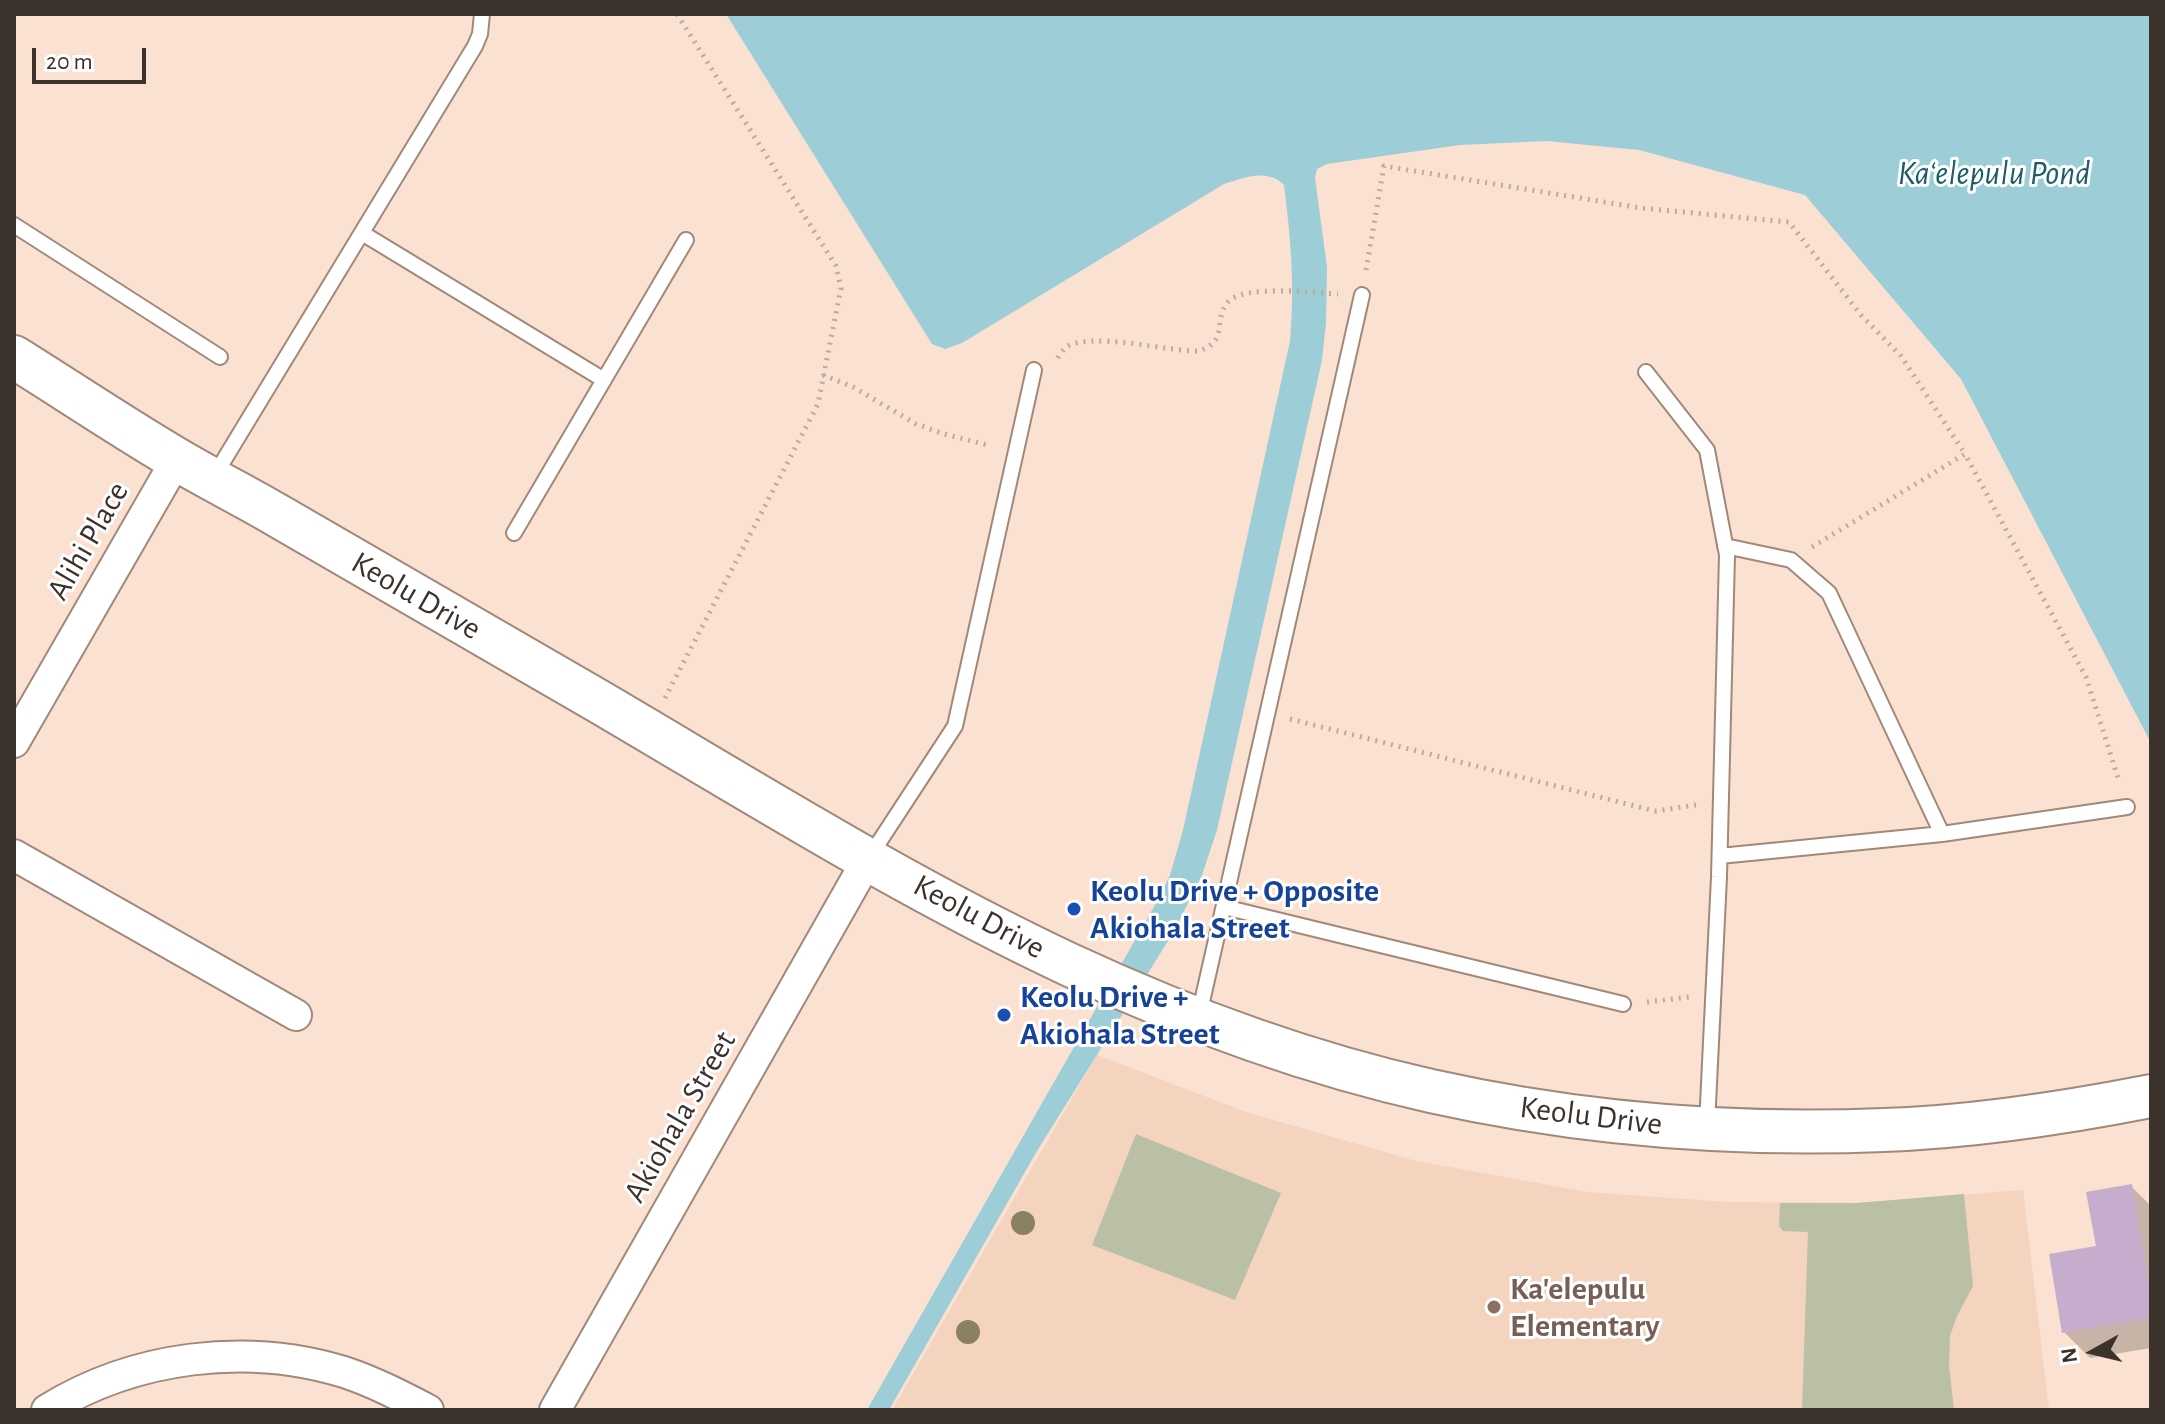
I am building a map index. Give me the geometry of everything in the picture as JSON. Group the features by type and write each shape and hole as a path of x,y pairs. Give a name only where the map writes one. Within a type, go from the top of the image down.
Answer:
{"main road":[{"name":"Keolu Drive","path":"14,357 195,469 868,859 996,929 1157,1003 1236,1034 1430,1091 1535,1111 1707,1130 1890,1130 1983,1122 2151,1096"}],"street":[{"name":"Alihi Place","path":"14,742 195,469"},
{"path":"14,855 296,1015"},
{"name":"Akiohala Street","path":"555,1410 868,859"},
{"path":"47,1410 98,1384 136,1371 177,1361 246,1357 301,1362 342,1372 382,1386 428,1410"}],"lane":[{"path":"195,469 362,233 475,46 482,14"},
{"path":"14,225 220,357"},
{"path":"362,233 604,380"},
{"path":"514,533 686,240"},
{"path":"1198,1019 1362,295"},
{"path":"868,859 955,726 1034,370"},
{"path":"1646,372 1707,450 1727,555 1720,856 1707,1130"},
{"path":"1725,546 1791,560 1829,593 1942,834"},
{"path":"1720,856 1942,834 2127,807"},
{"path":"1224,907 1623,1004"}],"path":[{"path":"648,730 818,404 841,288 836,266 677,14"},
{"path":"1362,295 1384,166 1641,208 1789,222 1861,315 1901,356 1965,454 2086,677 2127,807"},
{"path":"1034,370 1052,372 1065,348 1080,343 1129,342 1199,351 1219,336 1225,309 1236,296 1276,291 1338,294"},
{"path":"823,375 853,387 916,424 1015,452"},
{"path":"1791,560 1965,454"},
{"path":"1267,713 1655,811 1721,801"},
{"path":"1623,1004 1714,995"}],"shaded area":[{"name":"Ka'elepulu Elementary","path":"1097,1055 1246,1112 1416,1161 1587,1192 1727,1202 1857,1203 2023,1190 2049,1410 892,1410"}],"green space":[{"path":"1136,1134 1281,1193 1235,1300 1092,1245"},
{"path":"1964,1194 1973,1286 1950,1336 1949,1365 1954,1410 1802,1410 1808,1232 1783,1231 1779,1226 1780,1203 1857,1203"}],"water":[{"name":"Kaʻelepulu Pond","path":"726,14 2151,14 2151,743 1961,379 1805,195 1639,150 1547,141 1460,145 1327,164 1317,169 1315,178 1327,267 1322,360 1217,830 1202,875 1173,933 1037,1151 889,1410 867,1410 1170,875 1183,830 1290,341 1292,282 1289,225 1284,185 1277,180 1255,176 1224,184 962,343 945,349 932,344"}],"building":[{"path":"2132,1184 2151,1297 2151,1318 2062,1333 2049,1254 2096,1246 2086,1192"}],"place":[{"name":"Keolu Drive + Opposite Akiohala Street","path":"1074,909"},
{"name":"Keolu Drive + Akiohala Street","path":"1004,1015"},
{"name":"Ka'elepulu Elementary","path":"1494,1307"}]}
